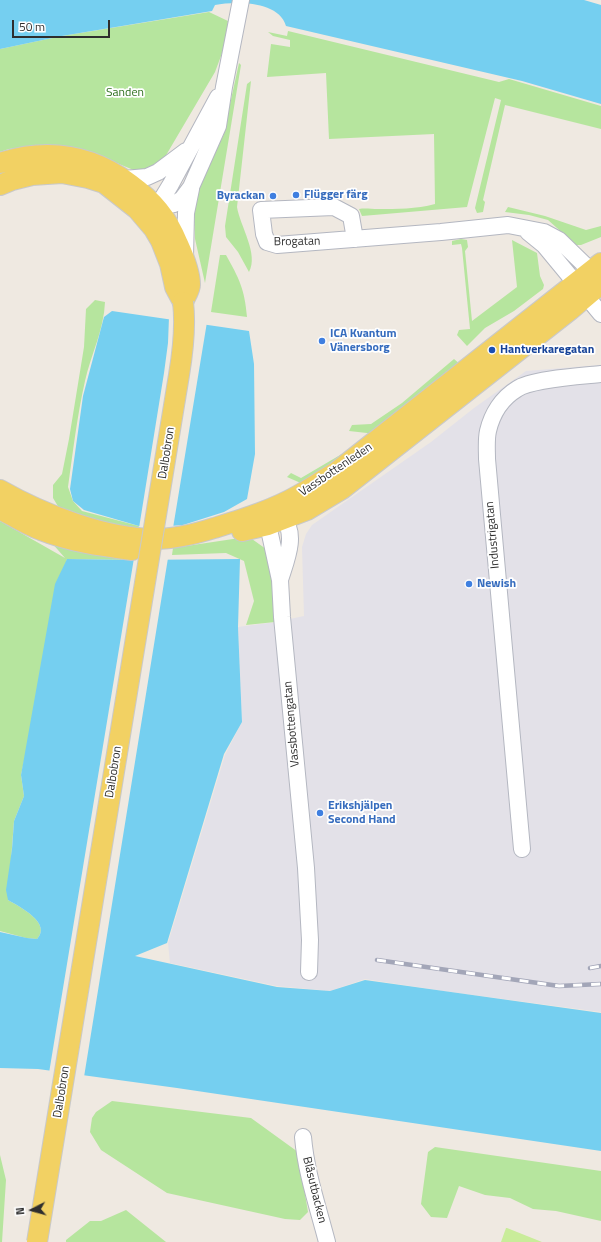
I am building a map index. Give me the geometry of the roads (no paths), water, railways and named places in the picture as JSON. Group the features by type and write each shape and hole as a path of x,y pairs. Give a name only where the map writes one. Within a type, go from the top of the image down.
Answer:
{"main road":[{"path":"0,163 15,158 42,154 74,157 92,162 108,169 124,179 146,196 167,220 185,259 190,286 183,302"},
{"path":"0,185 32,175 62,172 104,184 137,209 154,229 161,241 170,264 175,287 183,302"},
{"name":"Vassbottenleden","path":"0,509 26,523 58,536 84,543 133,550 154,550 179,546 274,518 299,495 335,473 594,281"},
{"name":"Dalbobron","path":"37,1242 184,344 185,316 183,302"},
{"name":"Vassbottenleden","path":"0,490 32,507 66,520 113,534 133,538 177,538 236,521 274,518"}],"street":[{"path":"185,259 186,213 191,187 218,126 240,7"},
{"path":"161,241 156,222 157,207 224,87"},
{"path":"124,179 147,177 158,172 191,148"},
{"path":"137,209 174,204 182,199 191,187"},
{"name":"Brogatan","path":"355,239 351,216 334,208 261,210 264,234 268,242 276,245 355,239 441,232 508,225 544,232 559,240 594,281 601,314"},
{"name":"Industrigatan","path":"522,849 487,459 488,432 494,412 517,388 538,382 601,374"},
{"name":"Vassbottengatan","path":"274,518 306,868 310,940 309,972"},
{"name":"Blåsutbacken","path":"303,1137 304,1154 312,1192 327,1242"}],"water":[{"path":"0,0 584,0 601,5 601,104 522,81 286,26 282,18 275,12 266,7 245,3 215,5 212,11 62,36 0,49"},
{"path":"112,311 249,331 254,364 255,454 247,499 224,512 183,525 156,527 139,526 84,510 73,501 70,489 83,396 104,317"},
{"path":"67,559 240,559 238,627 242,722 224,754 167,943 135,956 277,987 330,991 365,980 601,1013 601,1151 177,1088 38,1069 0,1068 0,932 37,939 41,933 38,921 26,911 8,900 6,890 12,849 14,821 24,796 21,775 55,584"}],"railway":[{"path":"377,960 559,986 601,984"},
{"path":"590,968 601,966"}],"place":[{"name":"Flügger färg","path":"296,195"},
{"name":"Byrackan","path":"273,196"},
{"name":"ICA Kvantum Vänersborg","path":"322,341"},
{"name":"Hantverkaregatan","path":"492,350"},
{"name":"Newish","path":"469,584"},
{"name":"Erikshjälpen Second Hand","path":"320,813"}],"park label":[{"name":"Sanden","path":"125,93"}]}
